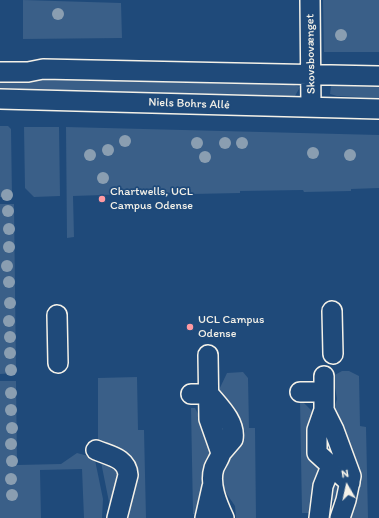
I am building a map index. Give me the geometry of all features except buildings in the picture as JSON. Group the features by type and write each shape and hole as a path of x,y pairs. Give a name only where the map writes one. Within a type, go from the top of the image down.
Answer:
{"street":[{"name":"Skovsbovænget","path":"310,0 312,107"},
{"path":"0,63 29,64 43,68 379,76"},
{"path":"0,72 28,72 43,68"},
{"name":"Niels Bohrs Allé","path":"0,99 379,109"},
{"path":"332,311 333,354"},
{"path":"57,315 58,363"},
{"path":"205,518 214,467 221,453 200,394 208,355"},
{"path":"300,392 324,393"},
{"path":"324,393 317,430 316,450 318,456 350,483"},
{"path":"324,393 349,470 350,483 340,518"},
{"path":"96,450 125,462 128,468 128,475 117,518"},
{"path":"319,518 323,486 331,466"},
{"path":"212,480 218,506 224,518"},
{"path":"212,480 231,504 229,518"},
{"path":"323,486 335,518"}],"shaded area":[{"path":"23,0 121,3 122,38 23,39"},
{"path":"323,0 379,0 379,52 324,52"},
{"path":"0,78 294,85 300,87 295,96 0,89"},
{"path":"331,86 379,87 379,98 337,96 330,94"},
{"path":"0,126 8,126 11,129 12,197 0,197"},
{"path":"24,127 59,127 60,196 34,197 25,188"},
{"path":"66,127 379,135 379,188 351,189 351,191 240,191 240,193 193,194 192,192 73,196 74,237 67,238"},
{"path":"0,204 14,204 16,373 0,374"},
{"path":"342,371 349,371 359,376 360,426 366,427 368,518 347,518 333,411 337,399 333,376"},
{"path":"243,372 248,378 249,428 255,428 256,518 236,518 235,506 216,478 230,448 218,392 227,373"},
{"path":"137,377 138,430 144,430 146,518 124,518 130,474 98,449 98,378"},
{"path":"0,381 16,381 17,465 61,464 77,453 92,457 95,460 103,499 102,518 84,518 82,469 40,470 41,518 0,518"},
{"path":"300,399 313,412 315,435 325,464 318,513 302,513"},
{"path":"191,408 195,408 217,450 203,515 193,514"},
{"path":"100,457 122,463 114,504 109,502"},
{"path":"335,472 344,499 331,501 329,498"}],"place":[{"name":"Chartwells, UCL Campus Odense","path":"102,199"},
{"name":"UCL Campus Odense","path":"190,327"}]}
